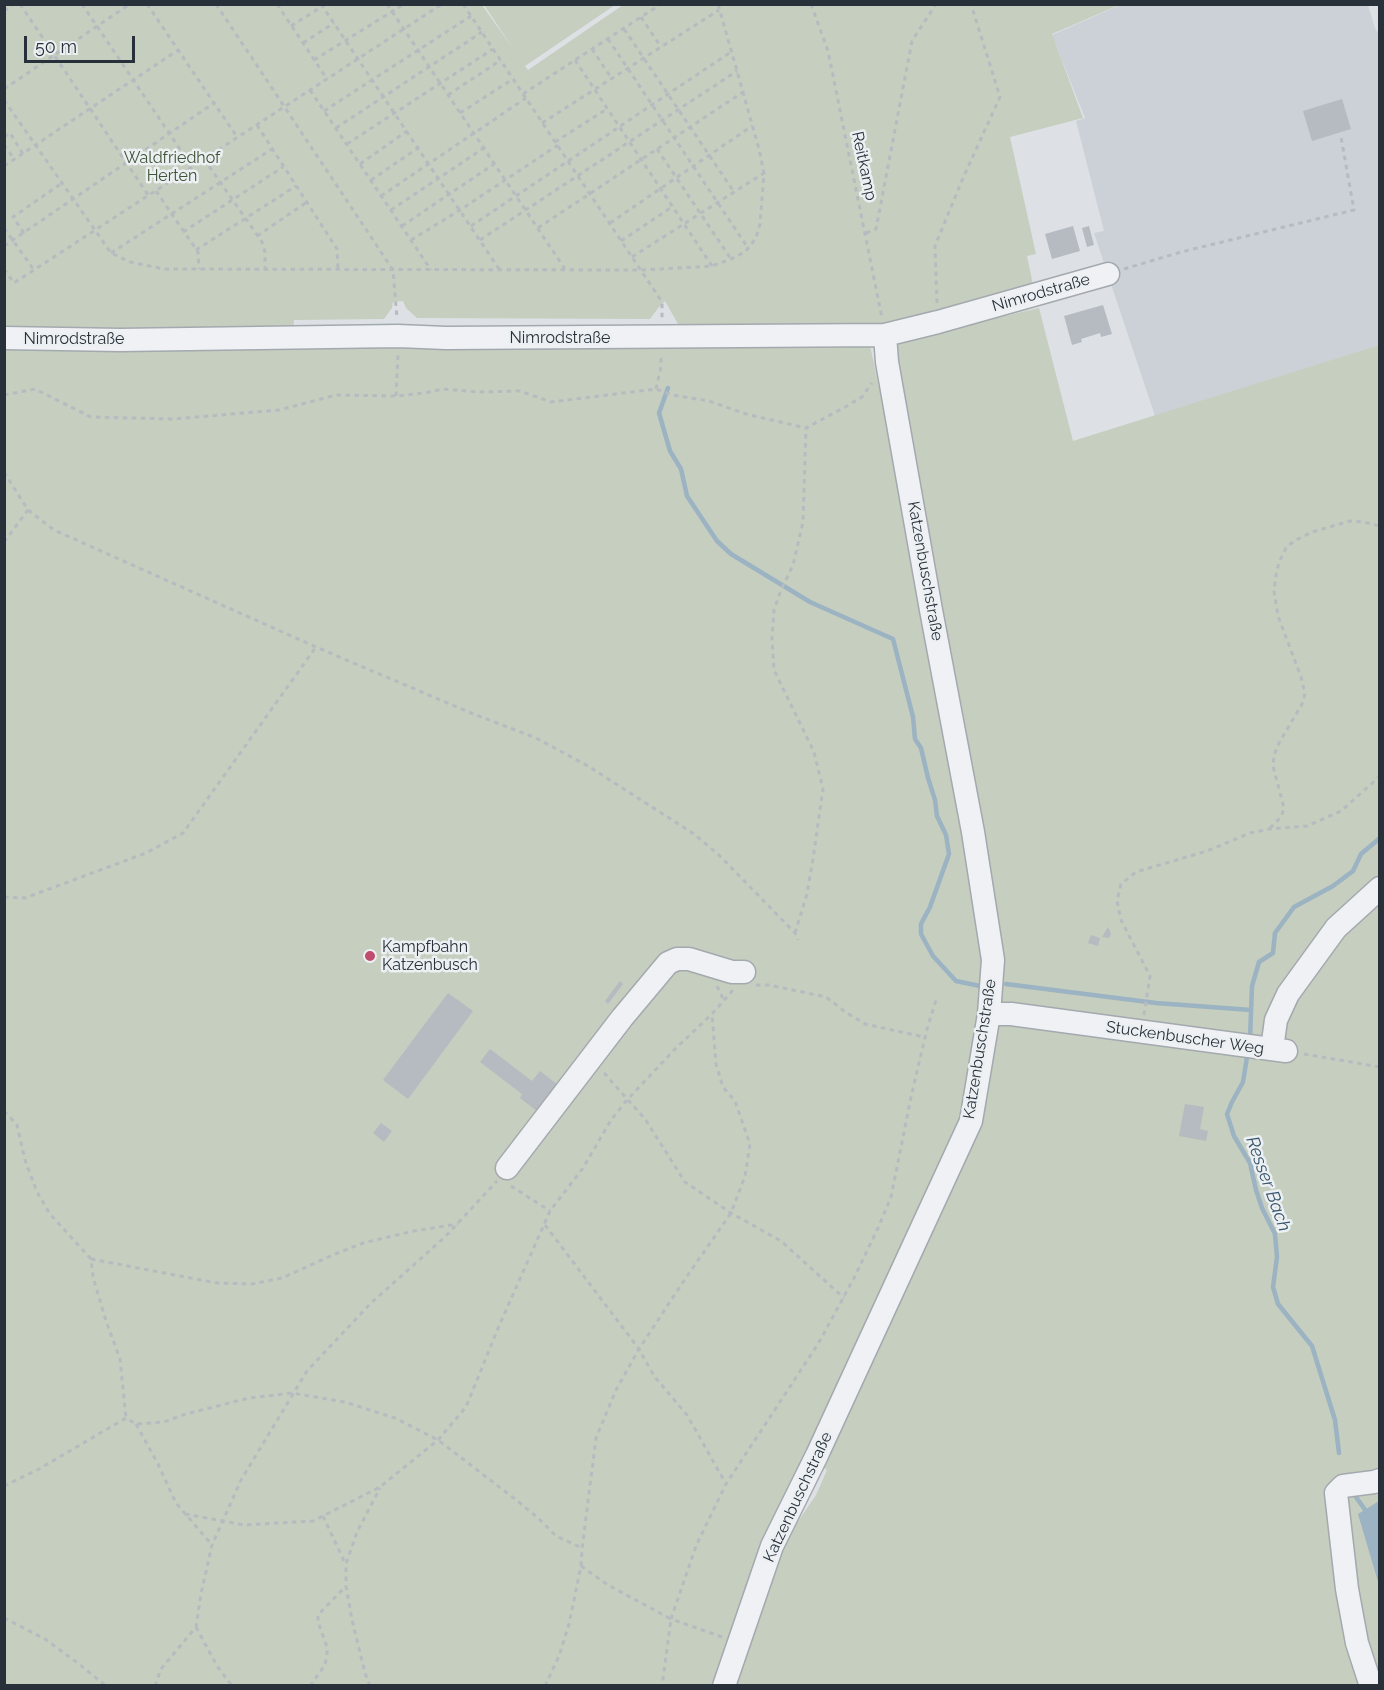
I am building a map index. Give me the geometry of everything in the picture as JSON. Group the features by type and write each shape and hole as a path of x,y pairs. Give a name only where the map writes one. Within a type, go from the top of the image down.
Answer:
{"street":[{"name":"Nimrodstraße","path":"4,338 120,340 398,336 446,338 885,335 1108,274"},
{"name":"Katzenbuschstraße","path":"724,1686 772,1546 818,1455 971,1121 989,1014 993,960 979,867 887,362 885,335"},
{"path":"1279,1050 1276,1020 1288,994 1336,928 1380,888"},
{"path":"504,1173 622,1018 668,963 677,959 688,959 732,972 741,978"},
{"name":"Stuckenbuscher Weg","path":"989,1014 1011,1014 1279,1050"},
{"path":"1371,1686 1358,1643 1347,1589 1336,1493 1343,1486 1380,1480"}],"path":[{"path":"4,11 14,4"},
{"path":"20,4 149,195"},
{"path":"82,4 192,167"},
{"path":"4,89 130,4"},
{"path":"147,4 237,138"},
{"path":"216,4 393,270 398,336 396,396"},
{"path":"277,4 327,79"},
{"path":"387,4 566,270"},
{"path":"314,60 404,4"},
{"path":"4,269 14,283 442,4"},
{"path":"463,4 662,302"},
{"path":"381,196 575,60 661,4"},
{"path":"4,100 111,254 130,262 164,269 265,270 641,270 712,266 731,260 745,252 756,238 760,224 764,173 718,4"},
{"name":"Reitkamp","path":"811,4 828,51 885,335"},
{"path":"866,233 876,229 912,41 936,4"},
{"path":"938,322 935,246 1000,97 971,4"},
{"path":"291,26 323,5 500,269"},
{"path":"542,123 719,10"},
{"path":"324,111 471,16"},
{"path":"641,17 661,47"},
{"path":"303,43 334,23"},
{"path":"624,29 735,192"},
{"path":"336,128 482,32"},
{"path":"608,39 748,248"},
{"path":"347,144 493,49"},
{"path":"592,49 612,79"},
{"path":"5,164 15,160 178,50"},
{"path":"471,226 731,52"},
{"path":"448,95 501,60"},
{"path":"575,60 712,266"},
{"path":"480,240 737,71"},
{"path":"460,113 513,80"},
{"path":"310,90 431,270"},
{"path":"538,228 743,92"},
{"path":"4,246 214,103"},
{"path":"411,240 505,180 607,109"},
{"path":"257,125 338,249 338,270"},
{"path":"609,223 752,126"},
{"path":"360,164 407,132"},
{"path":"4,137 10,133 23,154"},
{"path":"1108,274 1181,252 1353,210 1341,137"},
{"path":"4,145 15,160"},
{"path":"370,180 418,148"},
{"path":"391,210 484,148"},
{"path":"111,254 272,149"},
{"path":"657,149 731,260"},
{"path":"204,159 262,242 265,252 265,270"},
{"path":"402,226 494,164"},
{"path":"183,232 283,167"},
{"path":"632,257 764,173"},
{"path":"24,233 13,217 62,183"},
{"path":"196,250 296,185"},
{"path":"156,190 196,250 199,269"},
{"path":"257,236 307,202"},
{"path":"621,241 673,207"},
{"path":"4,228 34,270"},
{"path":"656,389 661,367 662,337"},
{"path":"4,395 35,389 91,417 173,419 279,410 336,395 396,396 443,389 478,392 520,391 551,402 656,389 806,428 862,397 887,362"},
{"path":"795,933 807,894 823,789 814,752 774,670 772,638 774,610 793,565 803,522 806,428"},
{"path":"4,472 28,510 54,530 316,647 536,738 588,766 694,834 719,855 795,933 798,940"},
{"path":"4,542 28,510"},
{"path":"1269,829 1281,817 1284,808 1273,766 1274,755 1302,704 1305,694 1278,615 1275,591 1279,562 1286,548 1312,532 1350,521 1380,526"},
{"path":"4,897 25,898 146,853 183,833 316,647"},
{"path":"1144,1014 1150,976 1121,920 1117,901 1121,884 1136,872 1207,851 1250,834 1269,829 1307,826 1341,811 1380,776"},
{"path":"185,1514 244,1525 313,1521 380,1487 438,1440 466,1407 550,1211 583,1168 611,1120 627,1100 712,1014 741,978 826,997 865,1024 925,1038"},
{"path":"662,1686 671,1619 696,1546 726,1484 818,1344 844,1298 891,1197 911,1097 936,1000"},
{"path":"545,1686 559,1656 569,1624 582,1566 582,1549 596,1438 615,1390 639,1349 731,1213 745,1176 750,1144 735,1101 723,1087 716,1064 712,1014"},
{"name":"Stuckenbuscher Weg","path":"1279,1050 1380,1067"},
{"path":"592,1058 645,1119 685,1182 731,1213 781,1241 844,1298"},
{"path":"4,1111 16,1125 25,1160 37,1192 50,1214 91,1259 93,1277 120,1359 126,1418"},
{"path":"155,1686 161,1669 196,1627 202,1585 212,1545 241,1480 307,1371 371,1303 458,1224 504,1173 550,1211"},
{"path":"91,1259 217,1283 252,1284 282,1278 363,1243 458,1224"},
{"path":"545,1225 639,1349 654,1376 687,1415 726,1484"},
{"path":"136,1424 164,1422 249,1398 292,1393 345,1402 395,1418 438,1440 515,1499 556,1536 582,1549"},
{"path":"126,1418 136,1424 176,1503 212,1545"},
{"path":"4,1486 39,1469 126,1418"},
{"path":"370,1686 365,1673 346,1586 346,1564 357,1532 380,1487"},
{"path":"323,1516 346,1564"},
{"path":"582,1566 608,1585 671,1619 738,1643"},
{"path":"310,1686 325,1665 327,1654 318,1615 346,1586"},
{"path":"4,1618 45,1639 106,1686"},
{"path":"196,1627 217,1666 232,1686"}],"shaded area":[{"path":"1120,5 1368,5 1380,36 1379,345 1155,416 1094,233 1104,231 1076,121 1085,118 1052,35"}],"green space":[{"name":"Waldfriedhof Herten","path":"4,5 482,5 514,50 484,5 615,5 525,66 528,70 623,5 1119,5 1052,34 1083,118 1010,137 1036,254 1027,256 1033,285 899,321 863,327 682,331 665,301 650,319 417,318 406,308 403,301 393,302 392,308 384,319 294,320 293,331 5,332"},
{"path":"1039,308 1073,441 1379,345 1379,1685 734,1686 784,1542 816,1495 827,1470 821,1466 996,1030 893,340"},
{"path":"4,345 870,345 926,610 983,932 983,997 963,1121 718,1685 5,1685"}],"water":[{"path":"1379,1501 1379,1585 1358,1514"}],"building":[{"path":"1342,99 1351,129 1312,141 1303,111"},
{"path":"1073,226 1080,251 1052,259 1045,234"},
{"path":"1089,226 1094,245 1087,247 1082,228"},
{"path":"1103,305 1112,334 1101,337 1100,333 1081,339 1082,342 1072,345 1064,316"},
{"path":"1108,927 1111,934 1109,938 1102,937"},
{"path":"1091,935 1100,938 1098,946 1088,943"},
{"path":"620,981 623,984 608,1004 605,1001"},
{"path":"448,993 473,1011 408,1099 383,1080"},
{"path":"490,1049 532,1081 540,1071 562,1088 542,1115 520,1098 522,1094 480,1062"},
{"path":"1185,1104 1204,1107 1200,1129 1208,1131 1206,1141 1179,1136"},
{"path":"381,1123 392,1131 384,1142 373,1133"}],"waterway":[{"path":"668,388 659,413 670,451 681,469 687,496 717,541 731,554 810,602 893,639 913,717 915,739 921,748 937,816 946,835 949,854 930,907 921,924 921,934 933,956 956,981 980,986"},
{"name":"Resser Bach","path":"1250,1039 1252,986 1259,962 1273,953 1275,933 1294,907 1333,886 1353,871 1361,854 1380,838"},
{"path":"1006,984 1156,1003 1251,1010"},
{"name":"Resser Bach","path":"1247,1057 1243,1082 1227,1114 1234,1136 1250,1163 1262,1208 1275,1234 1277,1257 1273,1287 1278,1304 1312,1346 1335,1420 1339,1453"},
{"name":"Resser Bach","path":"1356,1497 1368,1514"}],"place":[{"name":"Kampfbahn Katzenbusch","path":"370,956"}]}
